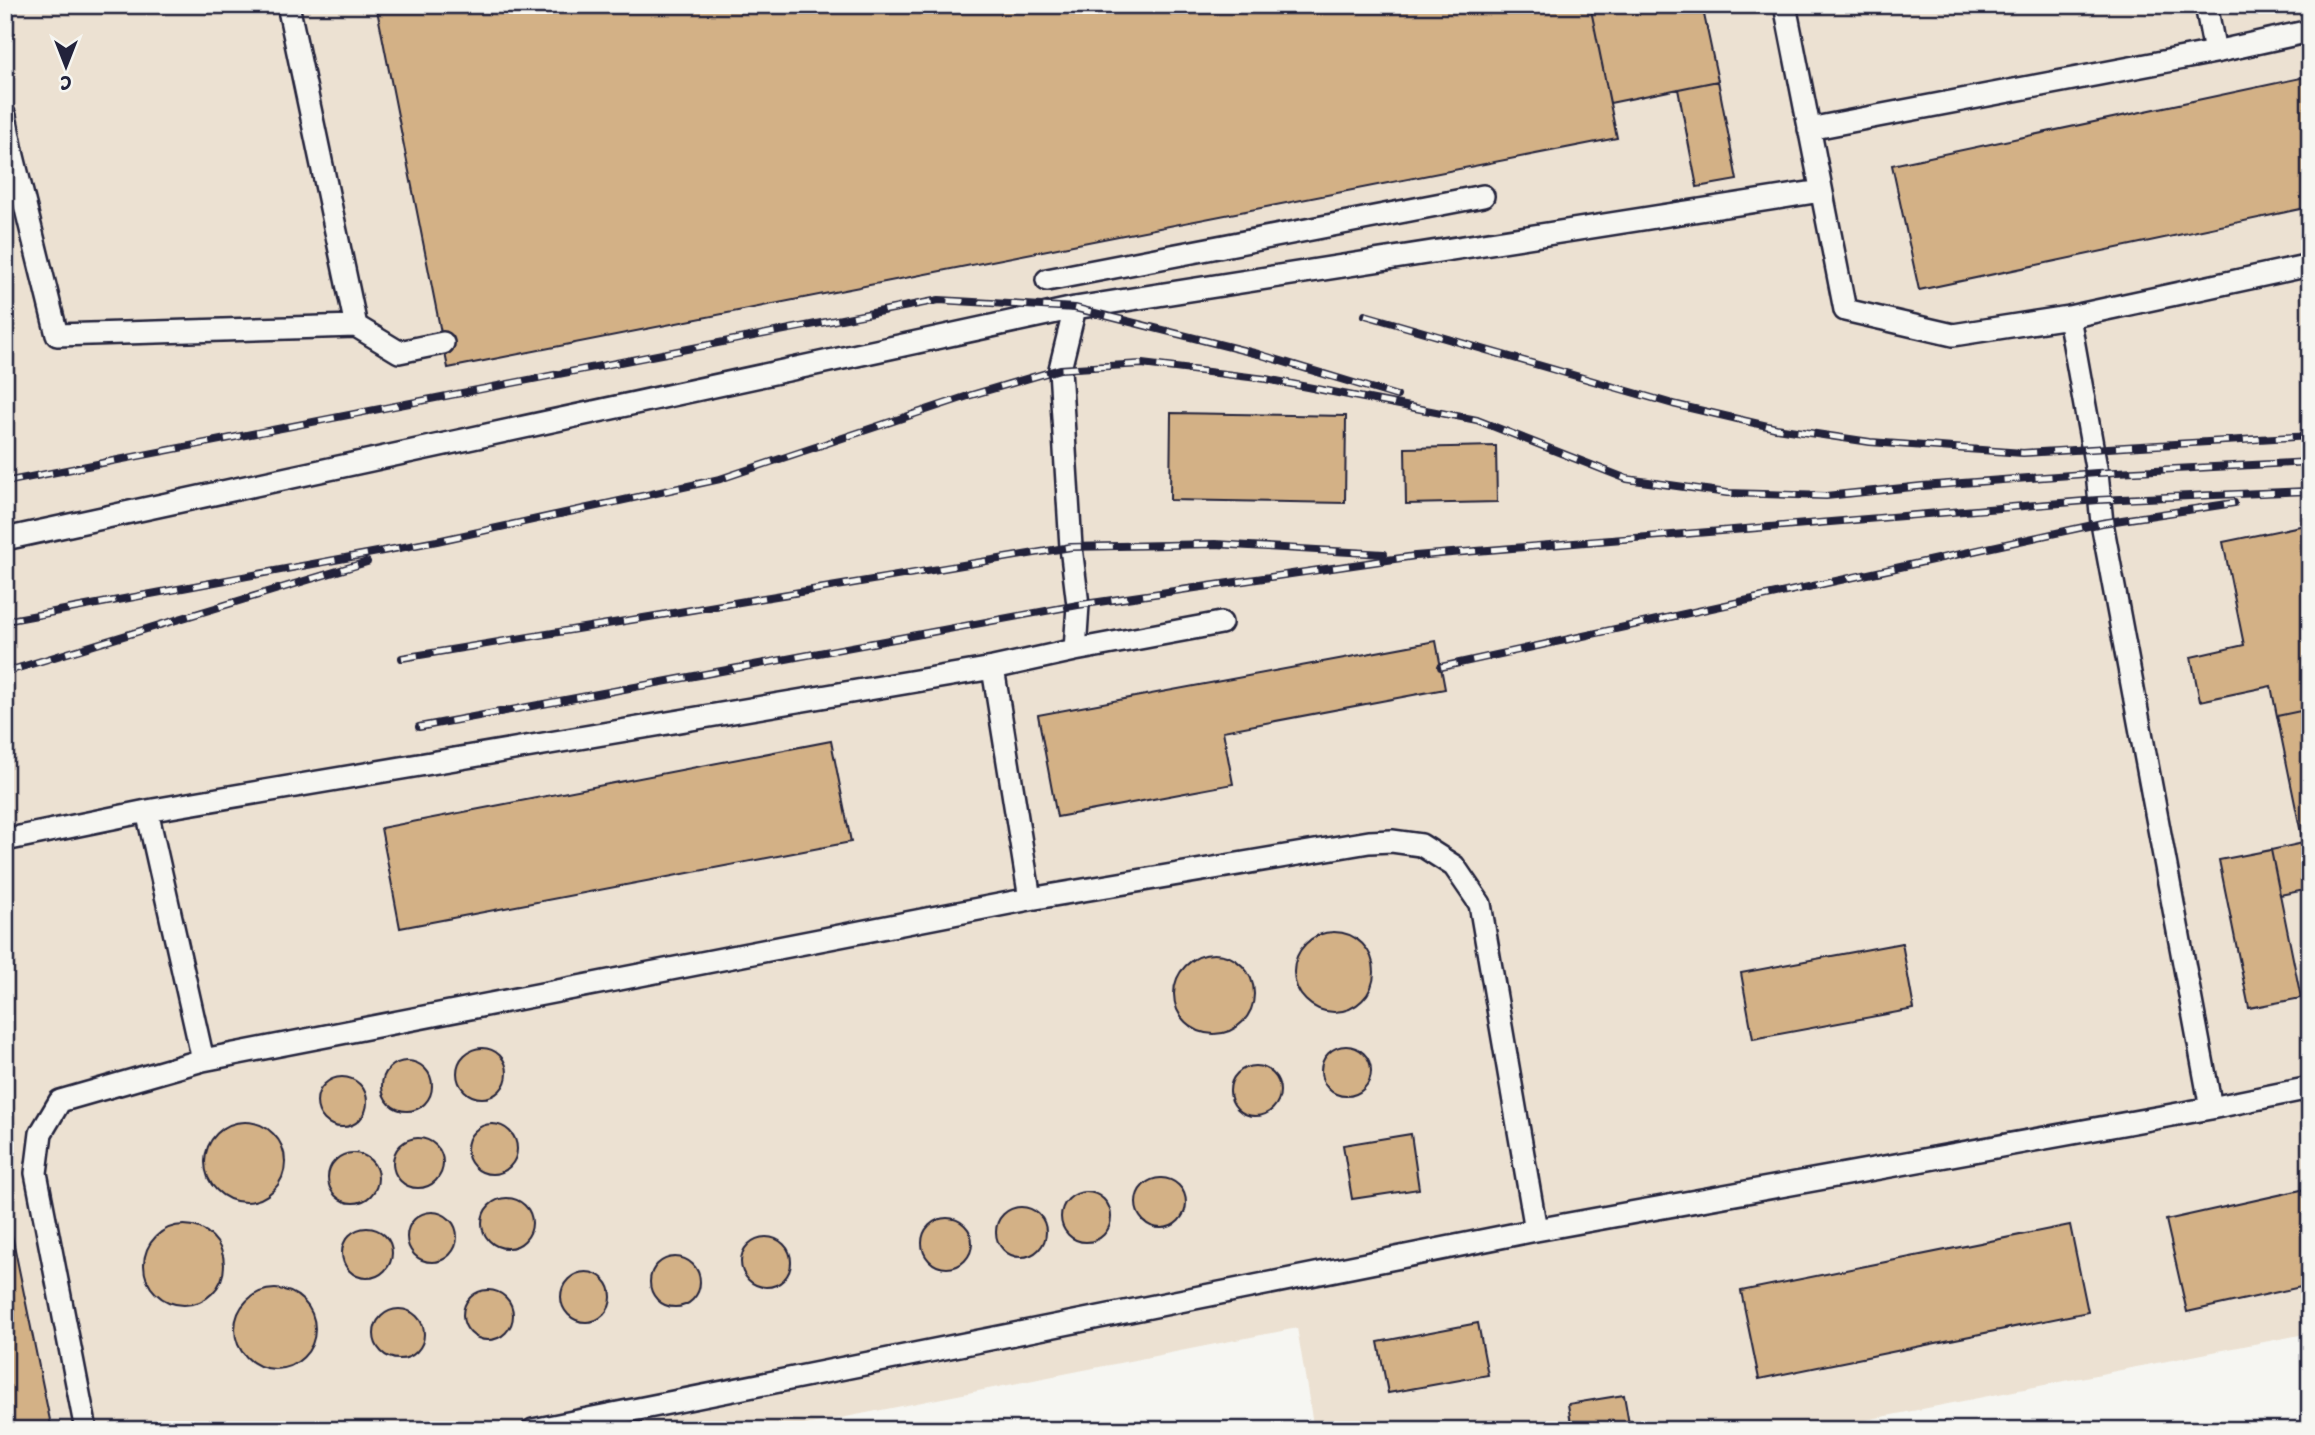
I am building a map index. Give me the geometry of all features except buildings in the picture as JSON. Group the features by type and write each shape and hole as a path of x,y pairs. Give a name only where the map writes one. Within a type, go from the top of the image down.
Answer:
{"lane":[{"path":"288,5 356,326"},
{"path":"1785,5 1845,310 1953,335 2069,317 2310,265"},
{"path":"2206,5 2215,52"},
{"path":"1809,129 2215,52 2310,31"},
{"path":"5,116 9,157 57,335 356,326 399,352 443,343"},
{"path":"5,539 1075,308 1821,191"},
{"path":"1047,280 1483,196"},
{"path":"1172,256 1180,292"},
{"path":"1075,308 1060,369 1071,547 1078,605 1075,650"},
{"path":"2069,317 2097,473 2102,523 2211,1108"},
{"path":"5,840 147,811 993,668 1222,623"},
{"path":"993,668 1030,898"},
{"path":"147,811 203,1060"},
{"path":"86,1430 36,1173 41,1133 60,1101 203,1060 1030,898 1369,842 1392,841 1420,845 1454,866 1480,904 1536,1230"},
{"path":"533,1430 1536,1230 2310,1088"}],"shaded area":[{"path":"5,5 2310,5 2310,1333 1815,1430 1314,1430 1297,1328 780,1430 5,1430"}],"railway":[{"path":"5,482 939,300 1075,308 1258,354 1397,396"},
{"path":"1365,315 1673,404 1776,428 1870,442 2023,453 2310,436"},
{"path":"5,621 437,541 720,479 968,396 1060,369 1142,364 1266,379 1477,420 1627,479 1727,493 1826,496 2097,473 2310,462"},
{"path":"419,727 1078,605 1415,556 2098,500 2309,491"},
{"path":"1441,667 2102,523 2234,503"},
{"path":"402,658 1071,547 1215,544 1384,554"},
{"path":"5,672 367,562"}]}
